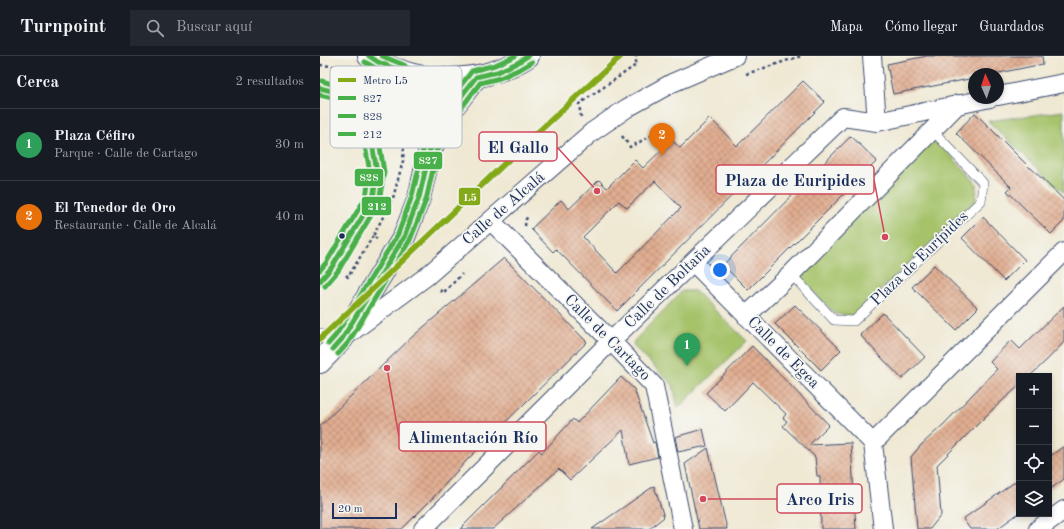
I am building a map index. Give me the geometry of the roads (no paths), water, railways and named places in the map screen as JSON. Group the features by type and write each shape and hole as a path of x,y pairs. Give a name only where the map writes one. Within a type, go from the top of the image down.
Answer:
{"main road":[{"path":"369,56 378,62 389,66"},
{"path":"462,78 476,77 497,72 528,56"},
{"name":"Calle de Alcalá","path":"462,94 476,77"},
{"name":"Calle de Alcalá","path":"329,346 404,237 419,198 430,150"}],"street":[{"name":"Calle de Alcalá","path":"329,346 427,276 592,132 627,108 672,83 735,56"},
{"path":"872,56 877,122 968,102"},
{"path":"1004,95 1064,83"},
{"path":"746,316 791,274 958,104"},
{"name":"Calle de Boltaña","path":"423,529 611,341 843,117 877,122"},
{"name":"Calle de Cartago","path":"491,221 511,243 611,341 654,386 683,529"},
{"path":"883,529 873,443 1064,252"},
{"name":"Calle de Egea","path":"694,262 873,443"},
{"path":"1038,529 1064,510"}],"lane":[{"path":"320,88 330,91"},
{"name":"Plaza de Eurípides","path":"791,274 834,320 854,321 981,201 983,183 933,131"},
{"path":"320,281 332,267 373,199 377,172 373,148"}],"metro line":[{"name":"L5","path":"320,339 523,146 621,56"}],"place":[{"name":"El Tenedor de Oro","path":"662,156"},
{"name":"El Gallo","path":"597,191"},
{"name":"Plaza de Euripides","path":"885,237"},
{"name":"Plaza Céfiro","path":"687,366"},
{"name":"Alimentación Río","path":"387,368"},
{"name":"Arco Iris","path":"703,499"}]}
